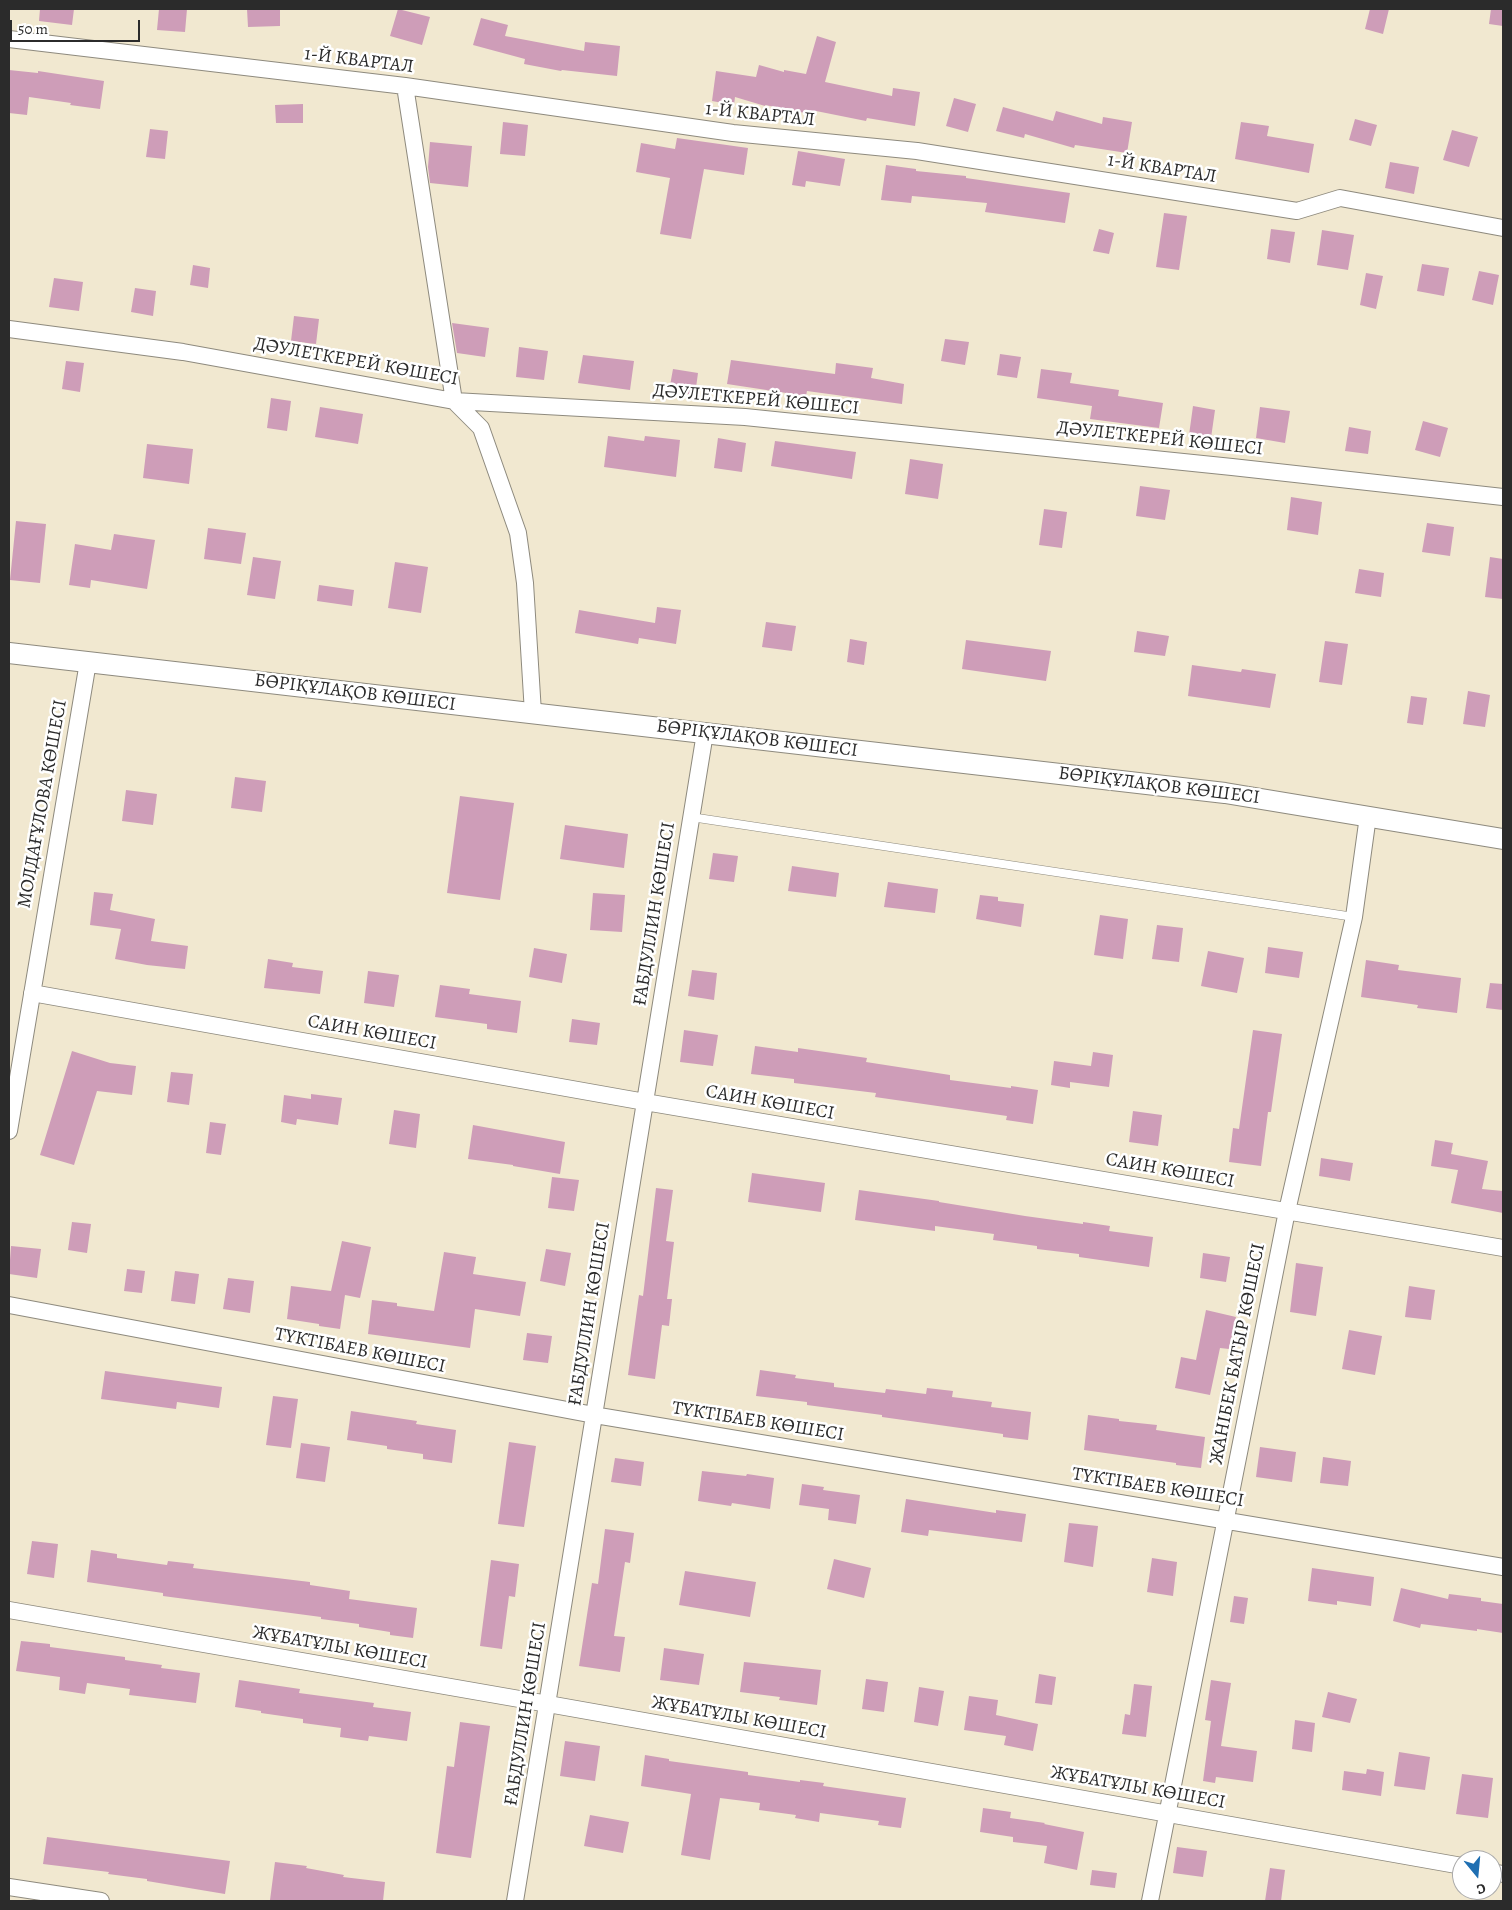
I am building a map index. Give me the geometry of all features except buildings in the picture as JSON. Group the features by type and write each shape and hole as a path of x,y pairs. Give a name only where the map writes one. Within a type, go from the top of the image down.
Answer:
{"street":[{"name":"1-Й КВАРТАЛ","path":"9,39 405,86 734,134 917,151 1297,211 1340,198 1503,228"},
{"path":"405,86 454,402 481,428 518,533 525,583 533,713"},
{"name":"ДӘУЛЕТКЕРЕЙ КӨШЕСІ","path":"9,329 183,352 454,402 745,417 1232,466 1503,497"},
{"name":"БӨРІҚҰЛАҚОВ КӨШЕСІ","path":"9,653 1225,793 1503,838"},
{"name":"МОЛДАҒҰЛОВА КӨШЕСІ","path":"9,1131 88,662"},
{"name":"ҒАБДУЛЛИН КӨШЕСІ","path":"516,1901 705,733"},
{"name":"ЖАНІБЕК БАТЫР КӨШЕСІ","path":"1150,1901 1287,1211 1354,917 1368,816"},
{"name":"САИН КӨШЕСІ","path":"32,993 645,1102 1503,1248"},
{"name":"ТҮКТІБАЕВ КӨШЕСІ","path":"9,1305 594,1415 1503,1567"},
{"name":"ЖҰБАТҰЛЫ КӨШЕСІ","path":"9,1610 1452,1864"},
{"path":"9,1887 101,1901"}],"lane":[{"path":"691,818 1354,917"}]}
